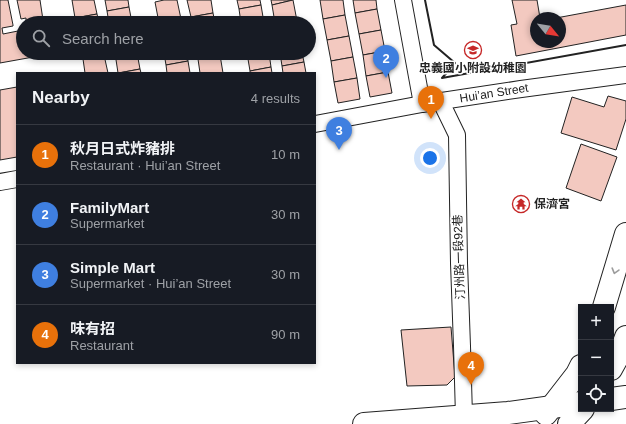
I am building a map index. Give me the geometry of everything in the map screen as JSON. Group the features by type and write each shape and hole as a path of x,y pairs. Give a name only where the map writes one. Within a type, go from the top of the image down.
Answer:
{"street":[{"path":"403,0 422,104"},
{"name":"Hui’an Street","path":"316,124 422,104 626,75"},
{"name":"汀州路一段92巷","path":"441,102 457,135 464,416"},
{"path":"0,182 16,179"},
{"path":"605,304 626,234"},
{"path":"614,364 626,337"},
{"path":"538,424 578,372"},
{"path":"614,399 626,397"},
{"path":"364,424 508,413 578,403"},
{"path":"569,424 580,412"}],"building":[{"path":"0,0 8,0 13,26 2,28 3,34 16,31 17,60 0,63"},
{"path":"17,0 40,0 42,16 20,16"},
{"path":"72,0 94,0 97,14 75,16"},
{"path":"105,0 128,0 129,7 107,11"},
{"path":"177,0 180,16 158,16 155,2"},
{"path":"187,0 211,0 213,13 191,16"},
{"path":"237,0 260,0 261,5 239,9"},
{"path":"271,0 293,0 272,5"},
{"path":"293,0 296,16 274,16 272,5"},
{"path":"320,0 343,0 345,15 323,19"},
{"path":"353,0 376,0 377,9 355,13"},
{"path":"512,0 537,0 539,12 530,12 530,48 558,48 516,56 511,25 517,24"},
{"path":"261,5 263,16 240,16 239,9"},
{"path":"626,5 626,35 566,46 566,16"},
{"path":"129,7 131,16 108,16 107,11"},
{"path":"377,9 381,30 359,34 355,13"},
{"path":"213,13 214,16 196,16"},
{"path":"97,14 97,16 86,16"},
{"path":"345,15 349,36 327,40 323,19"},
{"path":"381,30 385,51 363,55 359,34"},
{"path":"349,36 353,57 331,61 327,40"},
{"path":"385,51 388,72 366,76 363,55"},
{"path":"353,57 357,78 334,82 331,61"},
{"path":"83,60 105,60 108,72 85,72"},
{"path":"116,60 138,60 140,69 118,72"},
{"path":"165,60 188,60 188,61 166,65"},
{"path":"198,60 221,60 223,72 200,72"},
{"path":"248,60 270,60 271,67 250,71"},
{"path":"281,60 304,60 304,62 282,66"},
{"path":"188,61 190,72 167,72 166,65"},
{"path":"304,62 306,72 283,72 282,66"},
{"path":"271,67 272,72 250,72"},
{"path":"140,69 141,72 124,72"},
{"path":"388,72 392,93 370,97 366,76"},
{"path":"357,78 360,99 338,103 334,82"},
{"path":"16,87 16,157 0,160 0,90"},
{"path":"608,96 626,101 626,119 616,150 561,133 572,97 604,107"},
{"path":"581,144 617,157 601,201 566,188"},
{"path":"451,327 455,377 447,385 407,386 401,330"}],"wall":[{"path":"425,0 434,45 455,63 442,78 626,45"}],"place":[{"name":"忠義國小附設幼稚園","path":"473,50"},
{"name":"FamilyMart","path":"386,78"},
{"name":"秋月日式炸豬排","path":"431,119"},
{"name":"Simple Mart","path":"339,150"},
{"name":"保濟宮","path":"521,204"},
{"name":"味有招","path":"471,385"}]}
